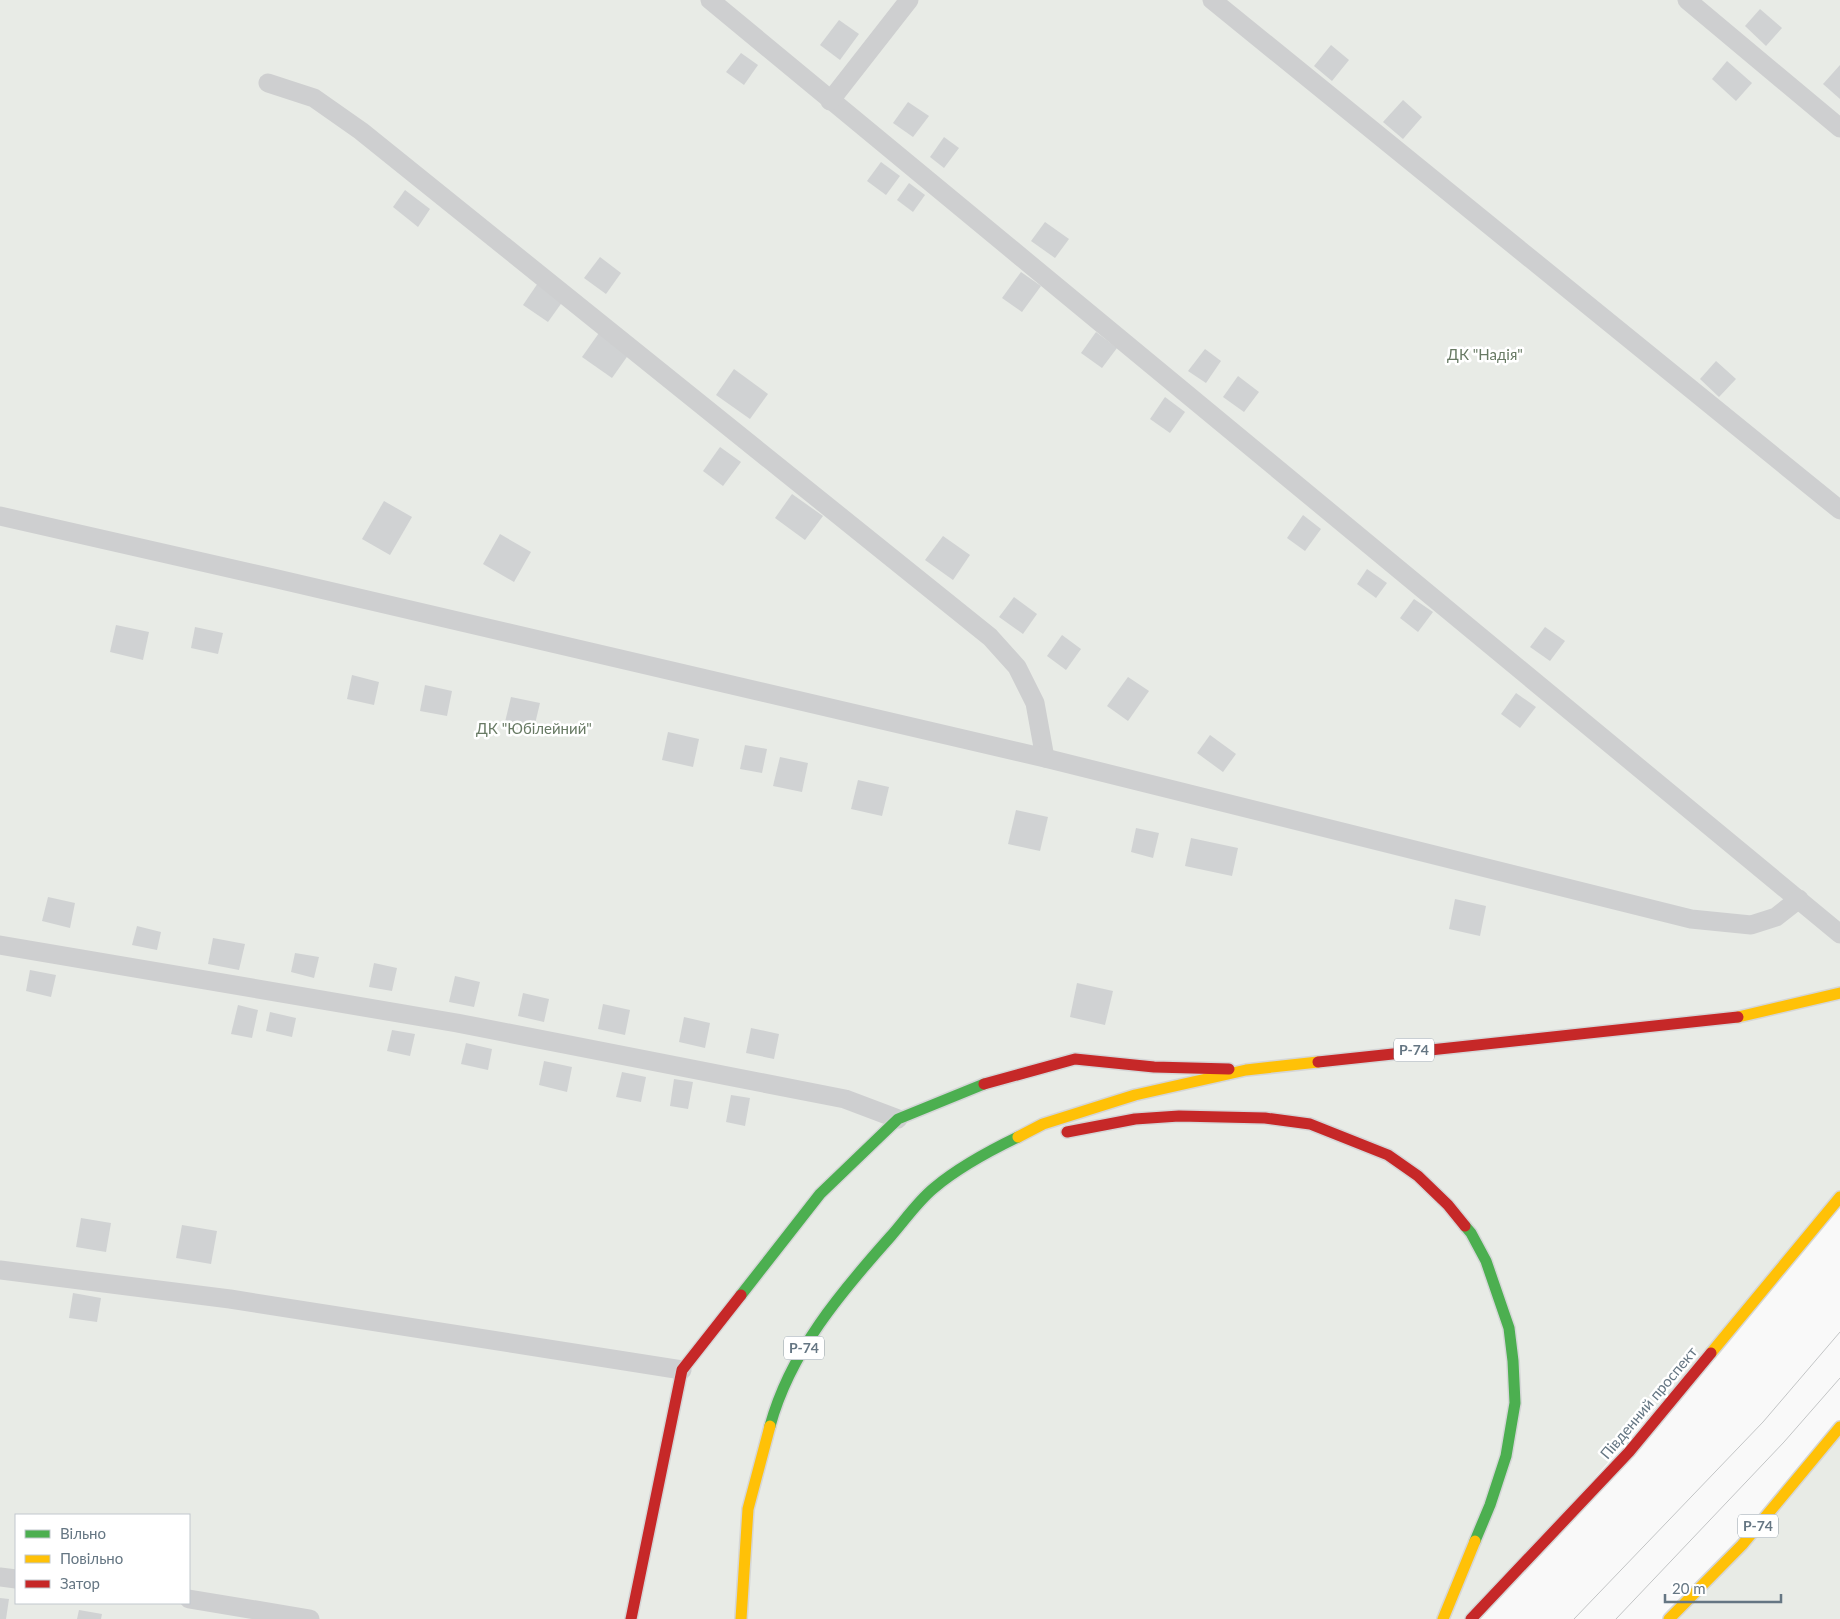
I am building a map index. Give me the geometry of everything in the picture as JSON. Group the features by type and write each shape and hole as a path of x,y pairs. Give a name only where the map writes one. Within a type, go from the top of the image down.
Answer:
{"main road":[{"name":"Р-74","path":"742,1619 748,1509 775,1408 792,1370 814,1331 852,1280 932,1189 958,1169 997,1146 1043,1124 1100,1106 1246,1070 1738,1017 1840,993"},
{"path":"631,1619 682,1370 820,1194 898,1119 993,1080 1075,1059 1154,1067 1246,1070"},
{"path":"997,1146 1135,1119 1179,1116 1265,1118 1310,1124 1396,1160 1418,1176 1448,1205 1470,1233 1486,1261 1509,1328 1515,1403 1506,1456 1490,1505 1443,1619"},
{"name":"Південний проспект","path":"1471,1619 1628,1452 1840,1197"},
{"name":"Р-74","path":"1669,1619 1742,1545 1840,1427"}],"lane":[{"path":"710,0 1840,934"},
{"path":"830,101 909,0"},
{"path":"1212,0 1840,510"},
{"path":"1687,0 1840,128"},
{"path":"268,83 314,98 361,130 990,637 1017,667 1035,703 1045,758"},
{"path":"0,516 1045,758 1691,919 1752,925 1776,917 1799,899"},
{"path":"0,945 477,1027 845,1098 898,1119"},
{"path":"0,1270 230,1299 682,1370"},
{"path":"0,1578 15,1579"},
{"path":"190,1599 310,1619"}],"green space":[{"path":"0,0 1840,0 1840,1197 1471,1619 0,1619"},
{"path":"1840,1427 1840,1619 1669,1619"}],"building":[{"path":"1760,9 1782,28 1766,46 1745,26"},
{"path":"839,20 859,34 840,60 820,45"},
{"path":"1331,45 1349,60 1332,81 1314,66"},
{"path":"741,53 758,65 744,85 726,72"},
{"path":"1727,61 1752,83 1736,101 1712,79"},
{"path":"1840,65 1840,99 1823,84"},
{"path":"1403,100 1422,117 1403,139 1383,122"},
{"path":"908,102 929,116 913,137 893,123"},
{"path":"944,137 959,148 944,168 930,157"},
{"path":"881,162 900,176 886,195 867,181"},
{"path":"909,183 925,195 913,212 897,200"},
{"path":"405,190 430,209 418,227 393,207"},
{"path":"1045,222 1069,239 1055,258 1031,241"},
{"path":"600,257 621,273 606,294 584,278"},
{"path":"1021,272 1041,286 1022,312 1002,298"},
{"path":"538,283 563,301 548,322 523,305"},
{"path":"1096,332 1117,348 1102,368 1081,353"},
{"path":"599,333 629,354 612,378 582,357"},
{"path":"1205,349 1221,361 1206,383 1188,371"},
{"path":"1716,361 1736,379 1719,397 1700,379"},
{"path":"734,369 768,394 750,419 716,395"},
{"path":"1238,376 1259,392 1244,412 1223,397"},
{"path":"1165,397 1185,412 1170,433 1150,419"},
{"path":"720,447 741,462 723,486 703,471"},
{"path":"792,494 823,516 805,540 775,518"},
{"path":"384,501 412,517 390,555 362,539"},
{"path":"1303,515 1321,529 1305,551 1287,538"},
{"path":"500,534 531,552 514,582 483,564"},
{"path":"943,536 970,555 953,580 925,560"},
{"path":"1367,569 1387,583 1376,598 1357,584"},
{"path":"1014,597 1037,614 1023,634 999,617"},
{"path":"1414,599 1433,612 1418,632 1400,618"},
{"path":"116,625 149,632 143,660 110,652"},
{"path":"195,627 223,633 218,654 191,648"},
{"path":"1545,627 1565,641 1550,661 1530,647"},
{"path":"1062,635 1081,649 1066,670 1047,656"},
{"path":"352,675 379,682 374,705 347,699"},
{"path":"1128,677 1149,691 1128,721 1107,706"},
{"path":"425,685 452,691 447,716 420,711"},
{"path":"1516,693 1536,707 1520,728 1501,714"},
{"path":"511,697 540,703 534,728 505,722"},
{"path":"668,732 699,739 693,767 662,760"},
{"path":"1210,735 1236,754 1223,772 1197,753"},
{"path":"745,745 767,749 762,773 740,769"},
{"path":"780,757 808,763 802,792 773,786"},
{"path":"858,780 889,787 882,816 851,809"},
{"path":"1016,810 1048,817 1040,851 1008,844"},
{"path":"1136,828 1159,833 1153,858 1131,852"},
{"path":"1191,838 1238,848 1232,876 1185,866"},
{"path":"48,897 75,903 70,928 42,921"},
{"path":"1455,899 1486,906 1480,936 1449,929"},
{"path":"137,926 161,932 157,950 132,945"},
{"path":"213,938 245,944 239,970 208,964"},
{"path":"295,953 319,957 314,978 291,972"},
{"path":"374,963 397,968 392,991 369,987"},
{"path":"30,970 56,975 51,997 26,991"},
{"path":"455,976 480,982 474,1007 449,1002"},
{"path":"1077,983 1113,991 1105,1025 1070,1017"},
{"path":"523,993 549,999 544,1022 518,1016"},
{"path":"603,1004 630,1010 625,1035 598,1029"},
{"path":"238,1005 258,1010 252,1038 231,1034"},
{"path":"270,1012 296,1018 292,1037 266,1031"},
{"path":"684,1017 710,1023 705,1048 679,1042"},
{"path":"751,1028 779,1034 774,1059 746,1053"},
{"path":"392,1030 415,1034 410,1056 387,1051"},
{"path":"466,1043 492,1049 488,1070 461,1064"},
{"path":"544,1061 572,1067 567,1092 539,1085"},
{"path":"622,1072 646,1077 641,1102 616,1097"},
{"path":"674,1079 693,1082 688,1109 670,1106"},
{"path":"731,1095 750,1098 745,1126 726,1122"},
{"path":"81,1218 111,1223 106,1252 76,1247"},
{"path":"182,1225 217,1231 211,1264 176,1258"},
{"path":"73,1293 101,1298 97,1322 69,1318"},
{"path":"0,1598 9,1599 6,1619 0,1619"},
{"path":"79,1610 102,1614 101,1619 77,1619"}],"tram line":[{"path":"1574,1619 1763,1422 1840,1332"},
{"path":"1616,1619 1784,1442 1840,1378"}],"traffic: fast":[{"path":"741,1295 820,1194 898,1119 984,1084"},
{"path":"770,1426 790,1373 819,1324 854,1279 917,1205 934,1188 964,1166 1018,1137"},
{"path":"1465,1226 1471,1233 1486,1261 1509,1328 1515,1403 1506,1456 1490,1505 1475,1541"}],"traffic: slow":[{"path":"1738,1017 1840,993"},
{"path":"1018,1137 1043,1124 1135,1095 1246,1070 1318,1062"},
{"path":"1711,1353 1840,1197"},
{"path":"741,1619 748,1509 770,1426"},
{"path":"1669,1619 1742,1545 1840,1427"},
{"path":"1443,1619 1475,1541"}],"traffic: jam":[{"path":"1318,1062 1738,1017"},
{"path":"984,1084 1075,1059 1154,1067 1229,1069"},
{"path":"1067,1132 1135,1119 1179,1116 1265,1118 1310,1124 1388,1155 1418,1176 1448,1205 1465,1226"},
{"path":"631,1619 682,1370 741,1295"},
{"path":"1471,1619 1629,1452 1711,1353"}],"park label":[{"name":"ДК \"Надія\"","path":"1485,355"},
{"name":"ДК \"Юбілейний\"","path":"534,729"}]}
